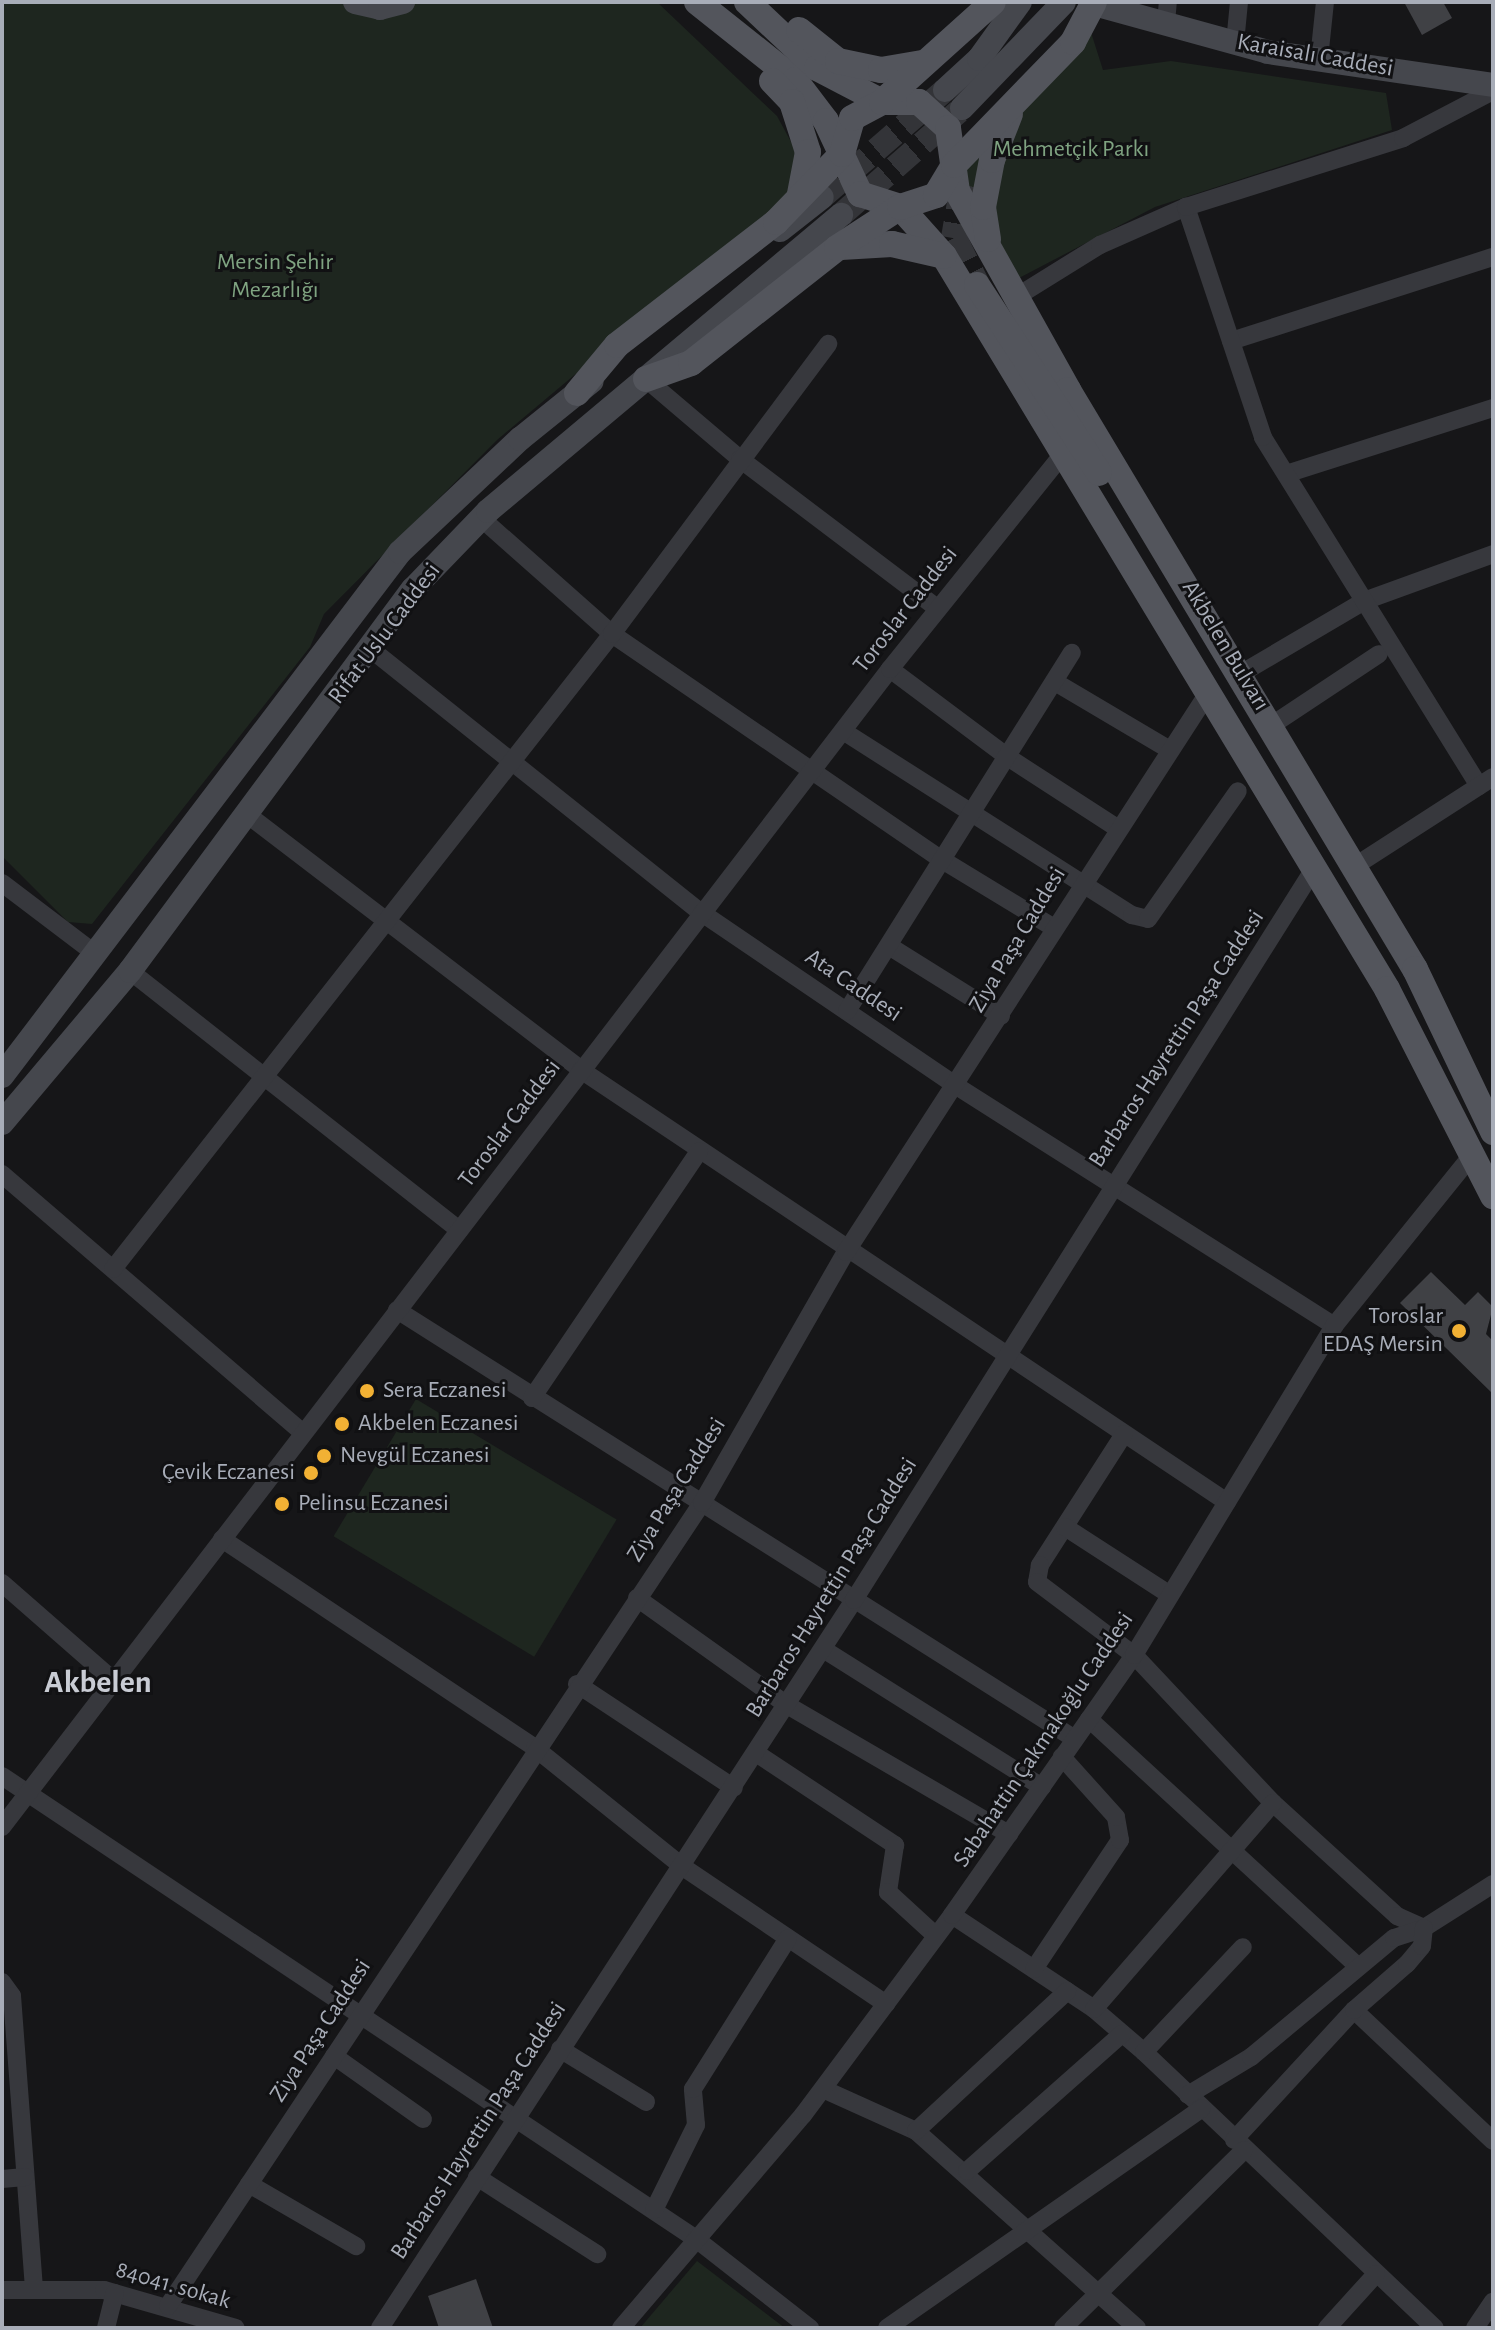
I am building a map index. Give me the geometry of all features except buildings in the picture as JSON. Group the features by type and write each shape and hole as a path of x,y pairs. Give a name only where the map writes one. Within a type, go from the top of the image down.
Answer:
{"main road":[{"path":"355,2 380,8 403,2"},
{"path":"698,2 795,80 860,194 900,207"},
{"path":"698,2 792,102 808,152 810,197"},
{"path":"747,2 817,68 882,102 919,102 948,128 954,165"},
{"path":"769,2 838,61 881,70 923,63"},
{"path":"577,393 617,345 810,197 843,161 852,118 882,102 993,2"},
{"path":"945,90 979,59 1020,2"},
{"path":"962,108 1064,2"},
{"path":"646,379 691,363 837,248 900,207 936,195 954,165 1073,42 1094,3"},
{"name":"Karaisalı Caddesi","path":"1094,3 1167,12 1235,43 1493,88"},
{"path":"990,250 983,207 1016,101"},
{"name":"Akbelen Bulvarı","path":"954,165 957,191 1016,297 1415,969 1493,1132"},
{"name":"Akbelen Bulvarı","path":"900,207 944,256 1210,690 1387,989 1493,1196"},
{"name":"Rifat Uslu Caddesi","path":"2,1123 130,971 372,650 413,589 481,518 841,215"},
{"path":"837,248 892,244 944,256"},
{"path":"977,285 1159,566 1291,794 1387,989"},
{"name":"Rifat Uslu Caddesi","path":"2,1076 93,952 400,552 577,393"}],"street":[{"path":"1235,43 1239,2"},
{"path":"1319,59 1325,2"},
{"path":"1016,297 1100,245 1186,207 1403,138 1493,88"},
{"path":"1186,207 1263,437 1364,601 1486,782 1355,866"},
{"path":"1231,341 1493,257"},
{"path":"113,1269 612,634 828,344"},
{"path":"646,379 740,459 937,608"},
{"path":"1286,474 1493,408"},
{"name":"Toroslar Caddesi","path":"2,1827 937,608 1063,454"},
{"path":"481,518 612,634 944,861 1054,928"},
{"path":"1242,673 1364,601 1493,554"},
{"name":"Ata Caddesi","path":"372,650 702,913 958,1087 1334,1326"},
{"path":"847,1011 974,815 1072,653"},
{"path":"1272,725 1379,654"},
{"path":"890,669 1009,758 1117,828"},
{"path":"1055,682 1170,750"},
{"name":"Ziya Paşa Caddesi","path":"168,2306 577,1684 702,1503 846,1252 958,1087 1080,883 1210,690"},
{"path":"843,731 1080,883 1148,919 1238,791"},
{"path":"248,815 581,1070 846,1252 1227,1502"},
{"name":"Barbaros Hayrettin Paşa Caddesi","path":"380,2328 823,1649 1112,1185 1315,867"},
{"path":"2,883 93,952"},
{"path":"889,946 1001,1016"},
{"path":"130,971 267,1074 459,1230"},
{"path":"532,1398 699,1151"},
{"name":"Sabahattin Çakmakoğlu Caddesi","path":"621,2328 823,2089 952,1915 1134,1655 1334,1326 1472,1155"},
{"path":"2,1174 302,1432"},
{"path":"397,1310 1075,1739"},
{"path":"1124,1434 1065,1527 1037,1582 1134,1655 1273,1803 1397,1916 1424,1928"},
{"path":"1065,1527 1170,1595"},
{"path":"222,1539 535,1748 683,1867 886,2004"},
{"path":"2,1583 111,1685"},
{"path":"2,1598 111,1685"},
{"path":"637,1598 787,1705 1009,1834"},
{"path":"823,1649 1042,1787"},
{"path":"577,1684 734,1788"},
{"path":"1089,1719 1358,1966"},
{"path":"756,1753 895,1845 888,1892 936,1936"},
{"path":"1034,1969 1120,1840 1116,1817 1062,1757"},
{"path":"2,1776 28,1797 360,2017 516,2116 654,2210 810,2328"},
{"path":"1094,2009 1229,1848 1273,1803"},
{"path":"887,2328 1028,2228 1195,2101 1394,1938 1424,1928 1493,1884"},
{"path":"952,1915 1094,2009 1144,2052 1435,2328"},
{"path":"1063,2328 1239,2145 1354,2010 1407,1964 1422,1946 1424,1928"},
{"path":"654,2210 696,2125 693,2089 788,1938"},
{"path":"1144,2052 1243,1947"},
{"path":"2,1982 12,1996 10,2074 25,2177 34,2288"},
{"path":"916,2131 1067,1991"},
{"path":"1354,2010 1493,2141"},
{"path":"967,2171 1122,2034"},
{"path":"560,2049 646,2102"},
{"path":"334,2056 423,2119"},
{"path":"823,2089 916,2131 967,2171 1137,2328"},
{"path":"2,2179 25,2177"},
{"path":"477,2177 597,2254"},
{"path":"249,2184 356,2246"},
{"path":"1327,2328 1376,2274"},
{"name":"84041. sokak","path":"2,2290 34,2288 115,2293 236,2328"},
{"path":"106,2328 115,2293"},
{"path":"1475,2328 1493,2301"}],"green space":[{"name":"Mersin Şehir Mezarlığı","path":"2,2 657,2 777,116 802,162 797,188 497,440 324,614 310,647 92,924 68,922 2,856"},
{"name":"Mehmetçik Parkı","path":"1089,26 1103,70 1171,61 1386,93 1392,130 1155,207 1019,278 966,201 966,164"},
{"path":"416,1399 617,1520 534,1657 334,1536"},
{"path":"697,2261 785,2328 640,2328"}],"tunnel":[{"path":"822,197 945,90"},
{"path":"841,215 959,111"},
{"path":"963,185 954,238 977,285"}],"place":[{"name":"Toroslar EDAŞ Mersin","path":"1459,1331"},
{"name":"Sera Eczanesi","path":"367,1391"},
{"name":"Akbelen Eczanesi","path":"342,1424"},
{"name":"Nevgül Eczanesi","path":"324,1456"},
{"name":"Çevik Eczanesi","path":"311,1473"},
{"name":"Pelinsu Eczanesi","path":"282,1504"}],"district":[{"name":"Akbelen","path":"98,1682"}]}
